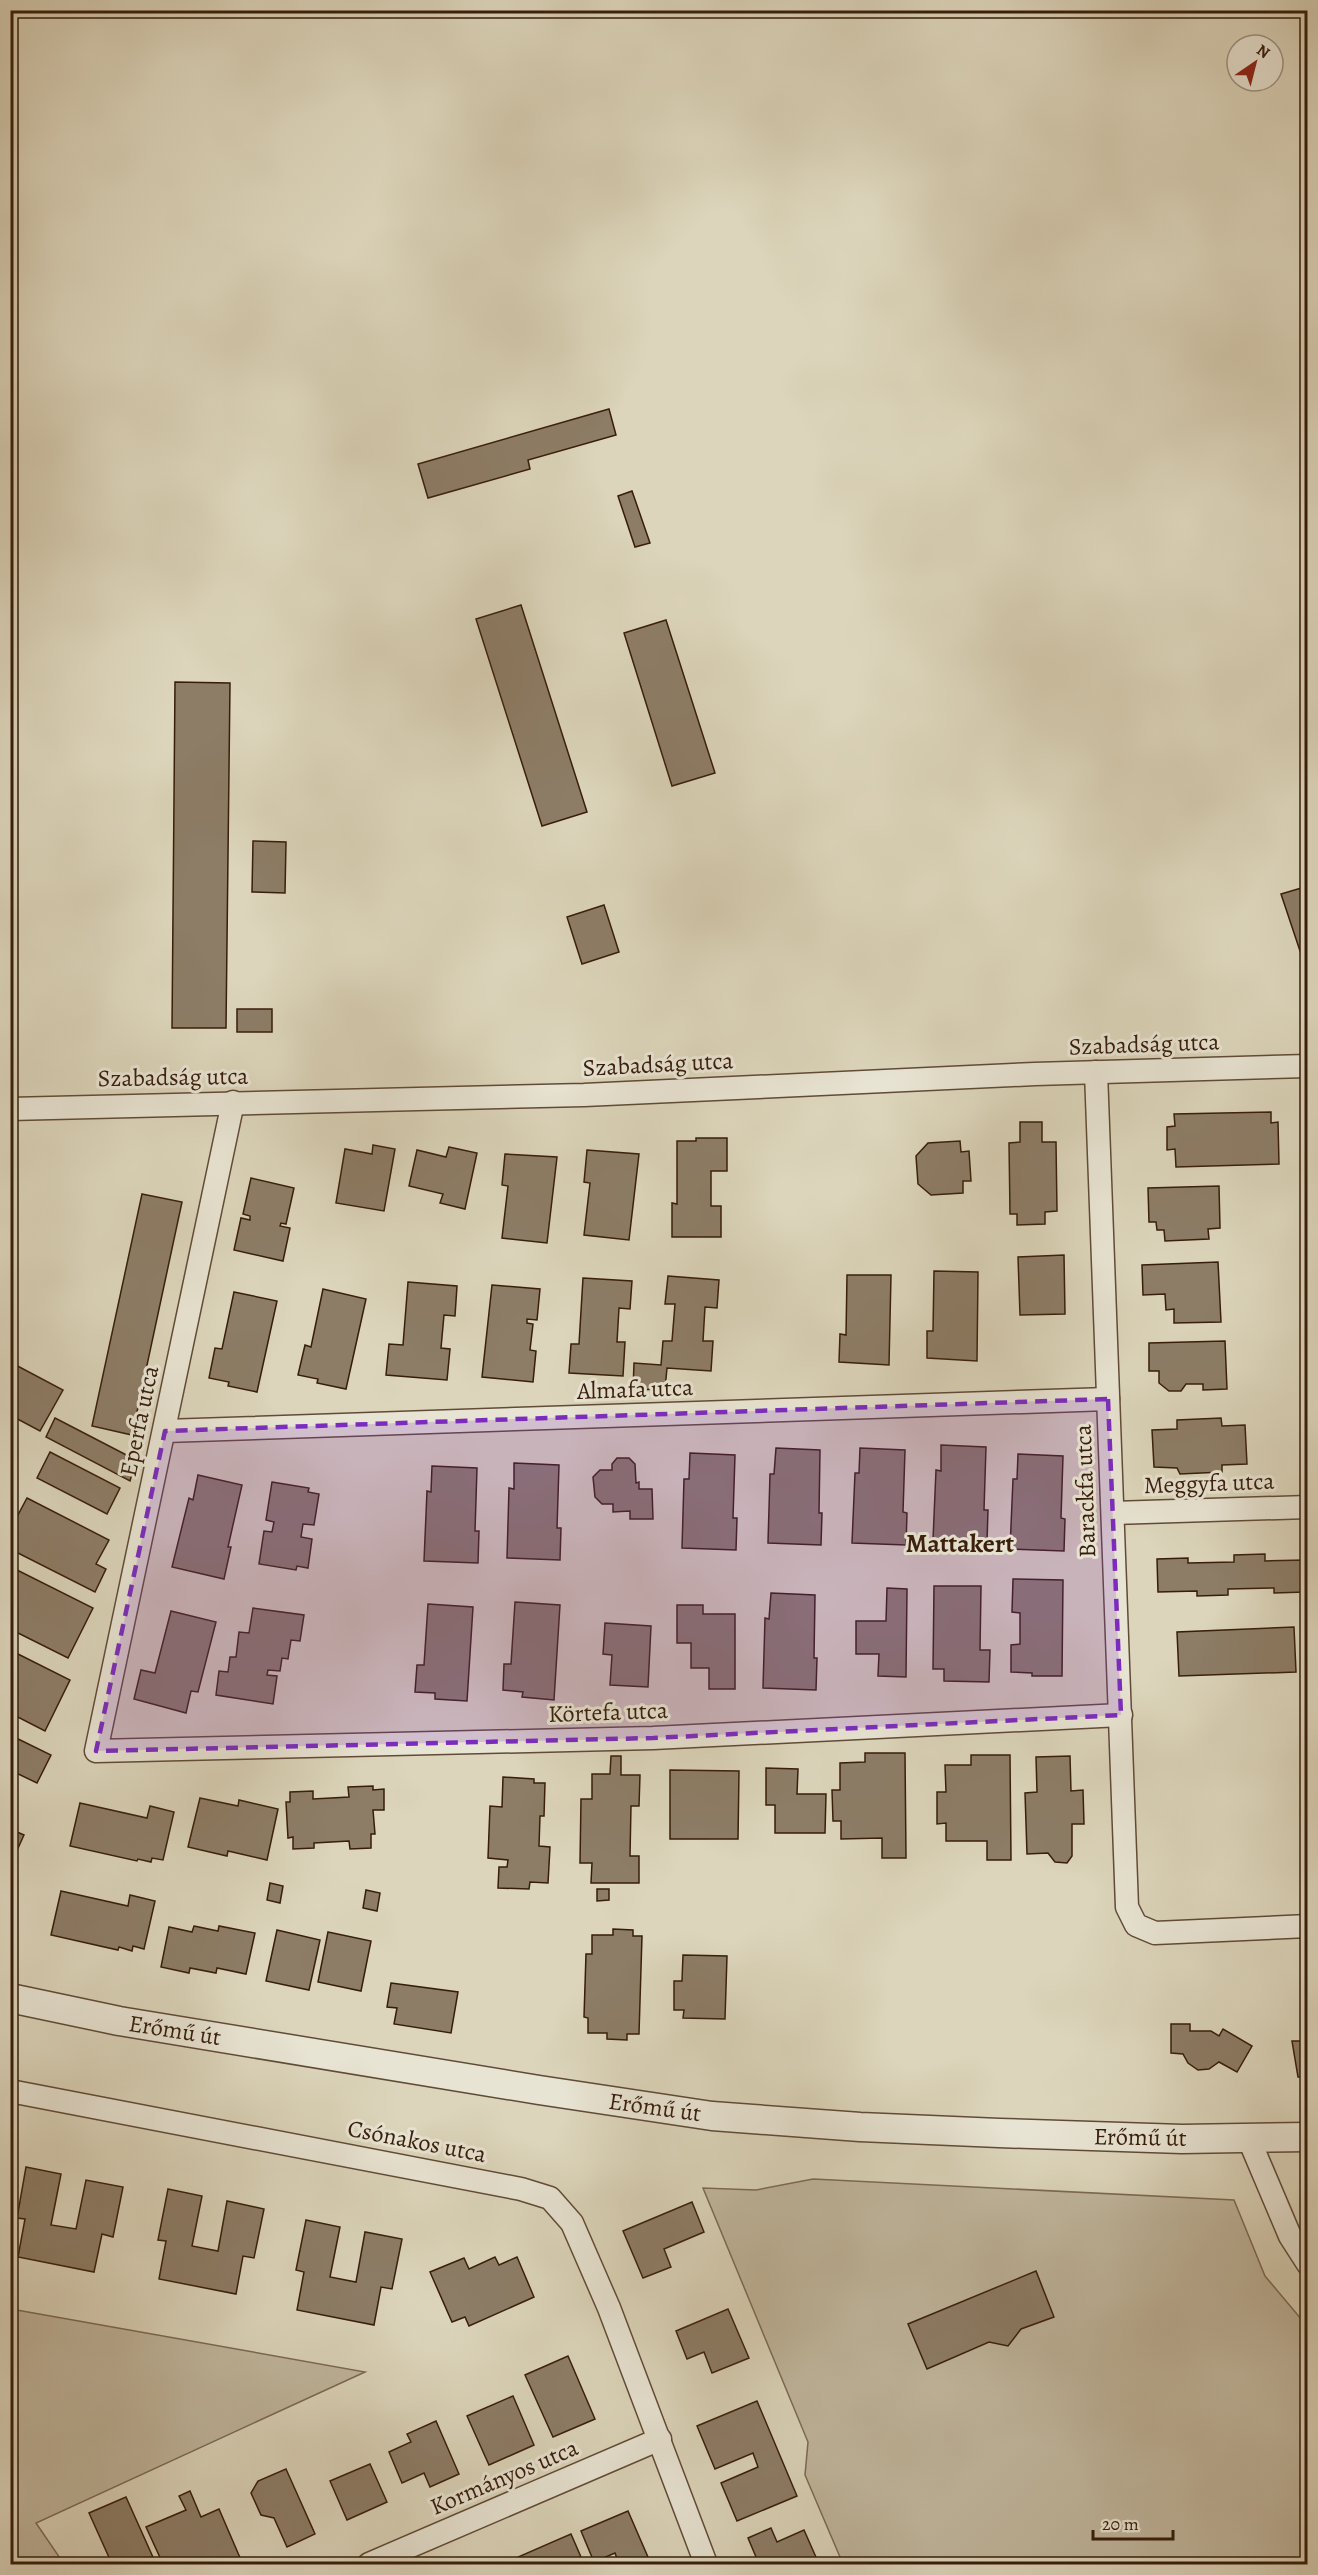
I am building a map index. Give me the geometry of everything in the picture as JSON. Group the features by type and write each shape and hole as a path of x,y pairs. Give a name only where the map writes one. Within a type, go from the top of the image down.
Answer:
{"street":[{"name":"Szabadság utca","path":"10,1109 584,1095 1096,1072 1308,1066"},
{"name":"Barackfa utca","path":"1096,1072 1127,1907 1136,1925 1155,1933 1308,1926"},
{"name":"Eperfa utca","path":"96,1751 233,1102"},
{"name":"Almafa utca","path":"165,1431 1108,1399"},
{"name":"Meggyfa utca","path":"1113,1513 1308,1507"},
{"name":"Körtefa utca","path":"96,1751 652,1738 1121,1715"},
{"name":"Erőmű út","path":"10,1998 131,2023 712,2116 860,2127 999,2133 1182,2139 1308,2137"},
{"name":"Csónakos utca","path":"10,2091 498,2184 550,2198 572,2223 609,2308 706,2565"},
{"path":"1248,2138 1290,2236 1308,2264"},
{"name":"Kormányos utca","path":"369,2565 660,2439"}],"highlighted area":[{"path":"1108,1399 1121,1715 653,1738 96,1751 165,1431"}],"shaded area":[{"path":"813,2179 1234,2200 1265,2276 1307,2326 1307,2564 843,2564 805,2475 808,2442 703,2188 756,2190"},
{"path":"11,2309 365,2372 36,2523 64,2564 11,2564"}],"building":[{"path":"609,409 616,435 528,460 530,469 428,498 418,464"},
{"path":"632,491 650,543 635,547 618,496"},
{"path":"521,605 587,812 542,826 476,619"},
{"path":"666,620 715,773 672,786 624,633"},
{"path":"175,682 230,683 226,1028 172,1028"},
{"path":"253,841 286,842 285,893 252,892"},
{"path":"1308,886 1308,959 1303,960 1281,894"},
{"path":"604,905 619,952 582,964 567,917"},
{"path":"237,1009 272,1009 272,1032 237,1032"},
{"path":"1271,1112 1271,1123 1278,1122 1279,1164 1176,1167 1175,1149 1167,1150 1167,1127 1175,1126 1174,1114"},
{"path":"1020,1122 1042,1122 1042,1142 1056,1142 1057,1211 1045,1212 1045,1224 1017,1225 1017,1214 1010,1214 1009,1143 1020,1142"},
{"path":"696,1138 727,1138 727,1171 711,1171 711,1206 721,1206 721,1237 672,1237 672,1203 677,1204 677,1141 696,1141"},
{"path":"960,1141 961,1152 969,1151 971,1181 963,1181 963,1193 931,1195 918,1184 916,1156 928,1143"},
{"path":"373,1145 395,1149 384,1211 336,1203 345,1149 372,1154"},
{"path":"449,1147 477,1153 465,1209 440,1203 443,1194 409,1186 417,1150 446,1157"},
{"path":"587,1150 639,1154 629,1240 584,1235 590,1183 584,1182"},
{"path":"505,1154 557,1157 547,1243 502,1238 508,1186 502,1185"},
{"path":"251,1178 294,1188 286,1224 281,1223 280,1226 290,1228 283,1261 234,1250 241,1218 250,1220 250,1216 243,1214"},
{"path":"1219,1186 1220,1228 1208,1229 1209,1239 1165,1241 1164,1230 1157,1230 1156,1222 1149,1222 1148,1188"},
{"path":"142,1194 182,1202 132,1435 92,1426"},
{"path":"1064,1255 1065,1314 1020,1315 1018,1257"},
{"path":"1218,1262 1221,1322 1174,1323 1174,1309 1166,1310 1165,1294 1143,1295 1142,1265"},
{"path":"934,1271 978,1272 977,1361 927,1358 927,1331 933,1331"},
{"path":"847,1275 891,1275 889,1365 839,1362 840,1334 846,1335"},
{"path":"668,1276 719,1280 717,1308 705,1307 703,1341 713,1341 711,1371 667,1368 665,1389 633,1390 634,1363 661,1365 663,1341 672,1341 675,1304 665,1304"},
{"path":"583,1278 632,1281 630,1309 619,1308 617,1342 625,1342 623,1376 569,1373 571,1344 579,1344"},
{"path":"408,1282 457,1286 455,1316 444,1315 441,1348 450,1349 447,1380 386,1375 389,1344 403,1345"},
{"path":"492,1285 540,1289 537,1320 527,1319 527,1323 533,1324 530,1350 536,1351 533,1382 482,1377"},
{"path":"323,1289 366,1299 346,1389 317,1383 318,1379 298,1375 305,1345 311,1347"},
{"path":"234,1292 277,1301 257,1392 228,1386 229,1382 209,1378 215,1348 222,1349"},
{"path":"1225,1341 1227,1389 1203,1390 1203,1384 1186,1384 1181,1391 1169,1391 1159,1383 1159,1371 1149,1371 1149,1343"},
{"path":"10,1362 63,1390 40,1431 10,1415"},
{"path":"55,1418 136,1460 130,1481 46,1437"},
{"path":"1221,1418 1222,1426 1245,1425 1247,1464 1222,1465 1222,1472 1180,1474 1177,1468 1154,1467 1152,1430 1177,1429 1177,1420"},
{"path":"941,1445 986,1447 984,1510 988,1510 987,1542 933,1540 936,1470 941,1471"},
{"path":"776,1448 820,1450 821,1545 768,1543 770,1474 774,1474"},
{"path":"860,1448 905,1450 903,1512 907,1513 906,1545 852,1543 855,1473 859,1473"},
{"path":"50,1452 120,1488 107,1514 37,1478"},
{"path":"690,1453 735,1455 733,1518 737,1518 736,1550 682,1548 684,1479 689,1479"},
{"path":"1018,1454 1063,1456 1061,1518 1065,1519 1064,1551 1010,1549 1013,1479 1017,1479"},
{"path":"617,1458 629,1458 635,1464 636,1483 639,1482 639,1489 652,1489 653,1519 630,1519 630,1511 613,1512 613,1504 602,1504 595,1497 593,1477 600,1470 612,1470 612,1464"},
{"path":"514,1463 559,1465 557,1528 561,1528 560,1560 507,1558 509,1488 514,1489"},
{"path":"432,1466 477,1468 475,1531 479,1531 478,1563 424,1561 427,1491 431,1492"},
{"path":"198,1475 242,1485 228,1547 231,1547 224,1579 172,1567 189,1498 193,1500"},
{"path":"272,1482 309,1488 308,1492 319,1494 314,1525 303,1524 301,1537 312,1539 308,1568 297,1566 296,1570 259,1564 264,1531 272,1532 274,1522 266,1520"},
{"path":"27,1498 109,1540 96,1564 106,1569 95,1592 10,1549 10,1530"},
{"path":"1265,1554 1265,1561 1304,1560 1305,1592 1274,1593 1274,1588 1228,1589 1228,1595 1197,1596 1197,1591 1158,1592 1157,1559 1188,1558 1188,1563 1234,1562 1234,1555"},
{"path":"11,1567 93,1608 68,1658 10,1629"},
{"path":"1013,1579 1063,1580 1062,1676 1032,1676 1032,1673 1011,1672 1011,1645 1020,1644 1020,1613 1012,1612"},
{"path":"934,1586 981,1586 980,1650 990,1650 989,1682 944,1681 944,1669 933,1669"},
{"path":"887,1588 907,1589 906,1677 878,1676 879,1654 856,1654 856,1621 886,1621"},
{"path":"771,1593 815,1595 816,1690 763,1688 765,1618 769,1619"},
{"path":"515,1602 560,1605 554,1700 522,1697 523,1692 503,1690 504,1664 511,1664"},
{"path":"428,1604 473,1607 467,1701 435,1699 435,1693 415,1692 417,1665 424,1665"},
{"path":"677,1605 703,1605 703,1614 735,1614 735,1689 709,1689 709,1668 691,1668 691,1643 677,1643"},
{"path":"253,1608 304,1615 300,1641 291,1640 288,1659 282,1658 280,1671 268,1670 267,1675 277,1676 273,1704 216,1695 219,1671 228,1672 230,1657 236,1657 239,1632 249,1633"},
{"path":"171,1611 216,1622 198,1692 191,1691 186,1713 134,1699 141,1670 155,1673"},
{"path":"605,1623 651,1626 648,1687 610,1685 612,1655 603,1654"},
{"path":"1294,1627 1296,1672 1179,1676 1177,1632"},
{"path":"10,1650 70,1680 45,1731 10,1713"},
{"path":"10,1735 51,1755 37,1783 10,1770"},
{"path":"865,1753 905,1753 906,1858 882,1858 882,1838 841,1839 841,1821 833,1821 832,1790 840,1790 840,1763 865,1762"},
{"path":"971,1755 1010,1755 1011,1860 987,1860 987,1841 946,1841 946,1823 937,1824 937,1792 946,1792 945,1765 971,1765"},
{"path":"611,1756 621,1756 621,1775 640,1775 639,1806 631,1806 630,1856 639,1856 639,1883 591,1883 592,1863 580,1863 581,1799 592,1799 592,1774 610,1774"},
{"path":"1070,1756 1071,1791 1083,1790 1084,1824 1072,1824 1072,1856 1067,1863 1055,1862 1048,1853 1027,1854 1025,1793 1037,1792 1036,1757"},
{"path":"766,1768 798,1769 797,1794 826,1794 825,1833 775,1833 775,1805 766,1805"},
{"path":"670,1770 739,1771 738,1839 670,1839"},
{"path":"503,1777 534,1779 534,1783 545,1783 544,1816 540,1816 539,1846 550,1847 548,1883 530,1882 529,1889 498,1888 499,1867 507,1867 508,1860 488,1858 490,1806 502,1807"},
{"path":"373,1786 373,1790 384,1789 384,1810 373,1810 375,1834 371,1834 371,1848 350,1849 349,1841 314,1843 314,1848 293,1849 293,1837 288,1838 286,1802 290,1802 290,1792 313,1791 313,1799 349,1797 348,1787"},
{"path":"200,1798 238,1806 239,1800 278,1809 267,1860 228,1851 227,1856 188,1847"},
{"path":"80,1803 147,1818 150,1806 174,1812 163,1860 152,1858 151,1862 138,1859 137,1861 70,1846"},
{"path":"10,1829 24,1835 10,1866"},
{"path":"270,1883 283,1886 280,1903 267,1900"},
{"path":"597,1889 609,1889 609,1900 597,1901"},
{"path":"366,1890 380,1893 377,1911 363,1908"},
{"path":"61,1891 128,1906 130,1895 155,1901 144,1949 133,1946 132,1951 119,1947 118,1950 51,1935"},
{"path":"194,1926 218,1931 219,1926 255,1933 246,1974 217,1968 216,1973 190,1968 189,1973 161,1967 169,1927 192,1932"},
{"path":"613,1929 633,1930 633,1936 642,1936 639,2034 627,2034 627,2040 607,2039 607,2033 588,2033 588,2018 584,2017 586,1954 592,1954 592,1935 613,1935"},
{"path":"277,1930 320,1940 309,1990 266,1981"},
{"path":"328,1932 371,1941 361,1991 318,1982"},
{"path":"683,1955 727,1956 725,2019 683,2018 684,2010 674,2010 674,1981 682,1981"},
{"path":"391,1983 458,1992 451,2033 394,2024 397,2008 387,2007"},
{"path":"1171,2024 1190,2024 1190,2031 1211,2031 1219,2036 1223,2029 1252,2046 1237,2072 1219,2062 1209,2069 1198,2070 1188,2063 1183,2054 1171,2053"},
{"path":"1292,2041 1308,2041 1308,2077 1298,2077"},
{"path":"26,2167 61,2174 51,2225 76,2229 86,2180 123,2187 113,2237 102,2234 94,2272 18,2257 25,2219 17,2218"},
{"path":"168,2189 202,2196 192,2246 218,2251 227,2201 264,2209 254,2258 243,2256 236,2294 159,2279 166,2241 158,2240"},
{"path":"692,2202 704,2232 664,2249 671,2267 643,2278 623,2231"},
{"path":"306,2220 340,2227 330,2277 356,2282 365,2232 402,2239 392,2289 381,2287 374,2325 297,2310 304,2272 296,2270"},
{"path":"495,2257 499,2265 517,2257 534,2297 469,2326 465,2317 452,2322 430,2272 464,2258 469,2269"},
{"path":"1036,2271 1054,2317 1021,2329 1008,2346 989,2342 927,2369 908,2324"},
{"path":"728,2309 749,2358 712,2373 704,2352 687,2359 676,2331"},
{"path":"568,2356 595,2419 553,2437 525,2375"},
{"path":"513,2396 534,2445 489,2465 467,2416"},
{"path":"757,2401 797,2496 737,2521 721,2483 758,2467 753,2453 715,2469 697,2426"},
{"path":"436,2421 459,2474 430,2487 424,2473 402,2483 389,2452 411,2442 407,2434"},
{"path":"370,2464 387,2502 347,2520 330,2481"},
{"path":"286,2469 315,2534 287,2547 274,2518 261,2515 251,2493 258,2481"},
{"path":"190,2491 201,2517 219,2509 241,2560 230,2564 163,2564 146,2527 186,2510 179,2496"},
{"path":"126,2497 156,2564 112,2564 89,2513"},
{"path":"628,2511 651,2564 619,2564 615,2553 594,2562 581,2531"},
{"path":"771,2528 777,2542 804,2530 819,2564 759,2564 748,2538"},
{"path":"571,2534 584,2564 522,2564 518,2557"}],"district":[{"name":"Mattakert","path":"960,1543"}]}
